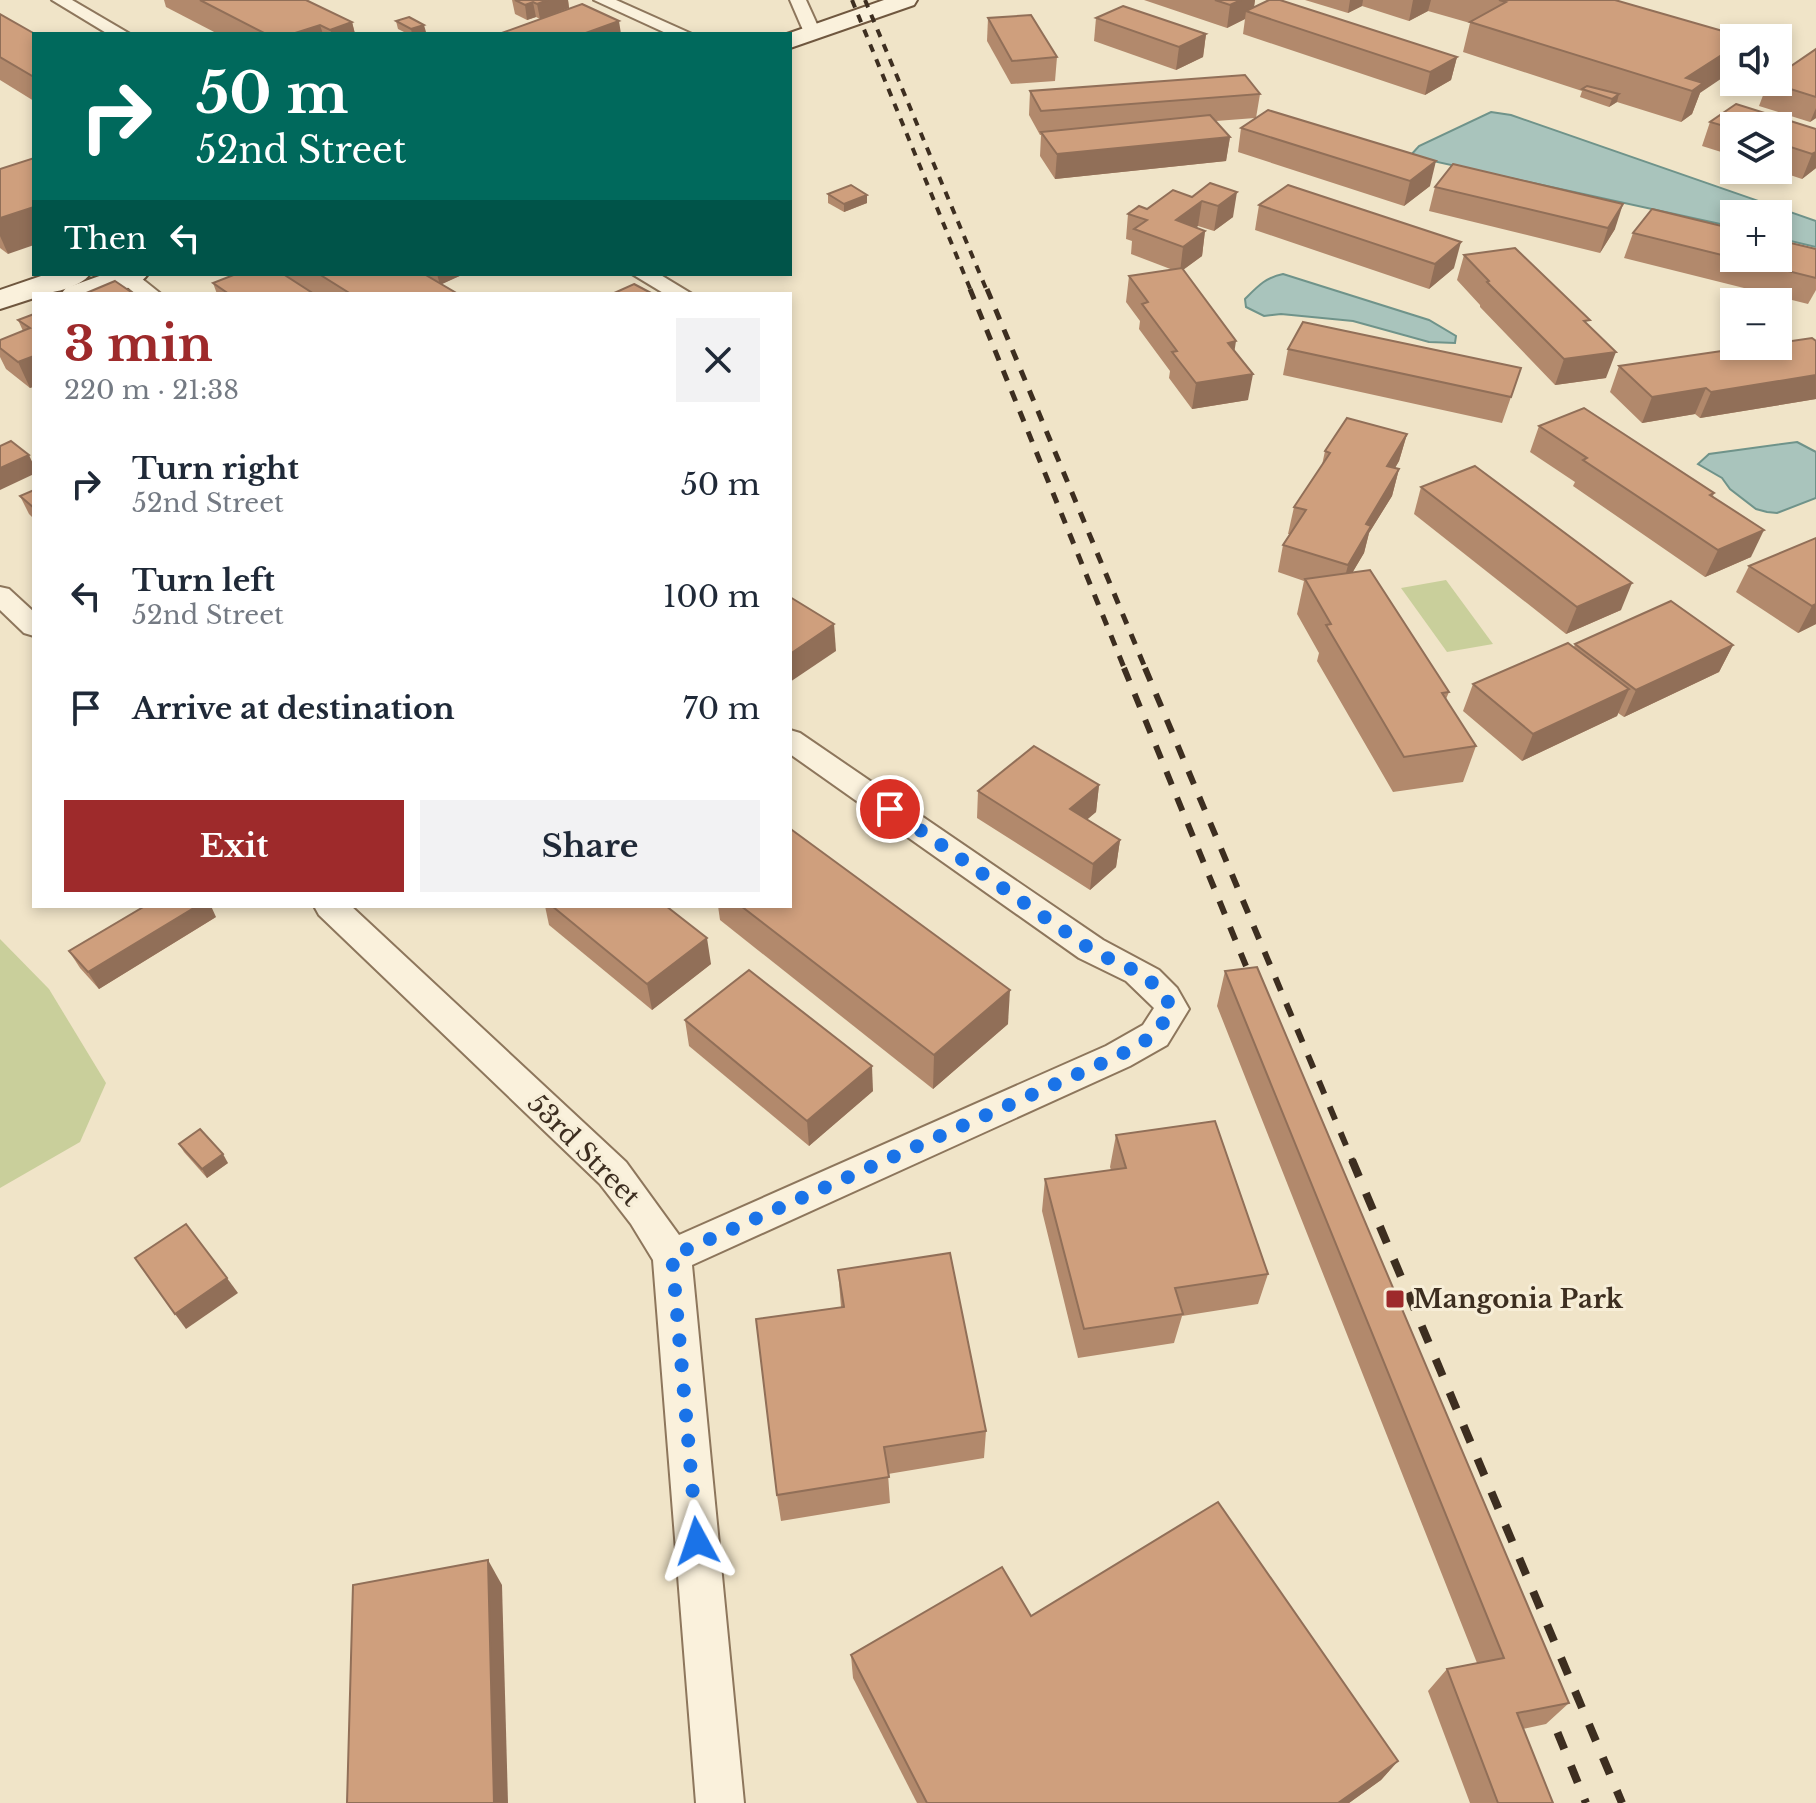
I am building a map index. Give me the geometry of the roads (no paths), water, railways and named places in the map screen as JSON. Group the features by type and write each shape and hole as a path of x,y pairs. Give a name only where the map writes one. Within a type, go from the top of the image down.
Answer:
{"main road":[{"path":"796,24 857,0"},
{"path":"796,24 906,0"},
{"path":"0,300 69,276"},
{"path":"81,292 124,276"},
{"path":"0,321 32,310"}],"street":[{"path":"60,0 117,32"},
{"path":"602,0 678,32"},
{"path":"128,276 148,292"},
{"path":"647,276 677,292"},
{"path":"0,595 32,625"},
{"path":"672,1256 1118,1056 1155,1035 1172,1009 1162,989 1133,967 1091,949 792,741"},
{"name":"53rd Street","path":"332,908 613,1173 644,1212 672,1256 720,1803"}],"water":[{"path":"1491,112 1511,115 1756,200 1720,200 1720,224 1410,156 1419,146"},
{"path":"1792,213 1816,221 1816,247 1792,241"},
{"path":"1283,274 1429,320 1456,336 1455,343 1429,342 1353,321 1281,314 1264,316 1246,307 1245,299 1258,287 1272,277"},
{"path":"1797,442 1816,452 1816,498 1777,513 1756,509 1730,489 1722,478 1698,464 1709,454"}],"railway":[{"path":"852,0 971,291"},
{"path":"865,0 987,291"},
{"path":"970,289 1125,670"},
{"path":"987,289 1146,670"},
{"path":"1124,668 1255,988"},
{"path":"1145,668 1353,1162"},
{"path":"1352,1160 1622,1803"},
{"path":"1544,1699 1586,1803"}],"place":[{"name":"Mangonia Park","path":"1395,1299"}]}
